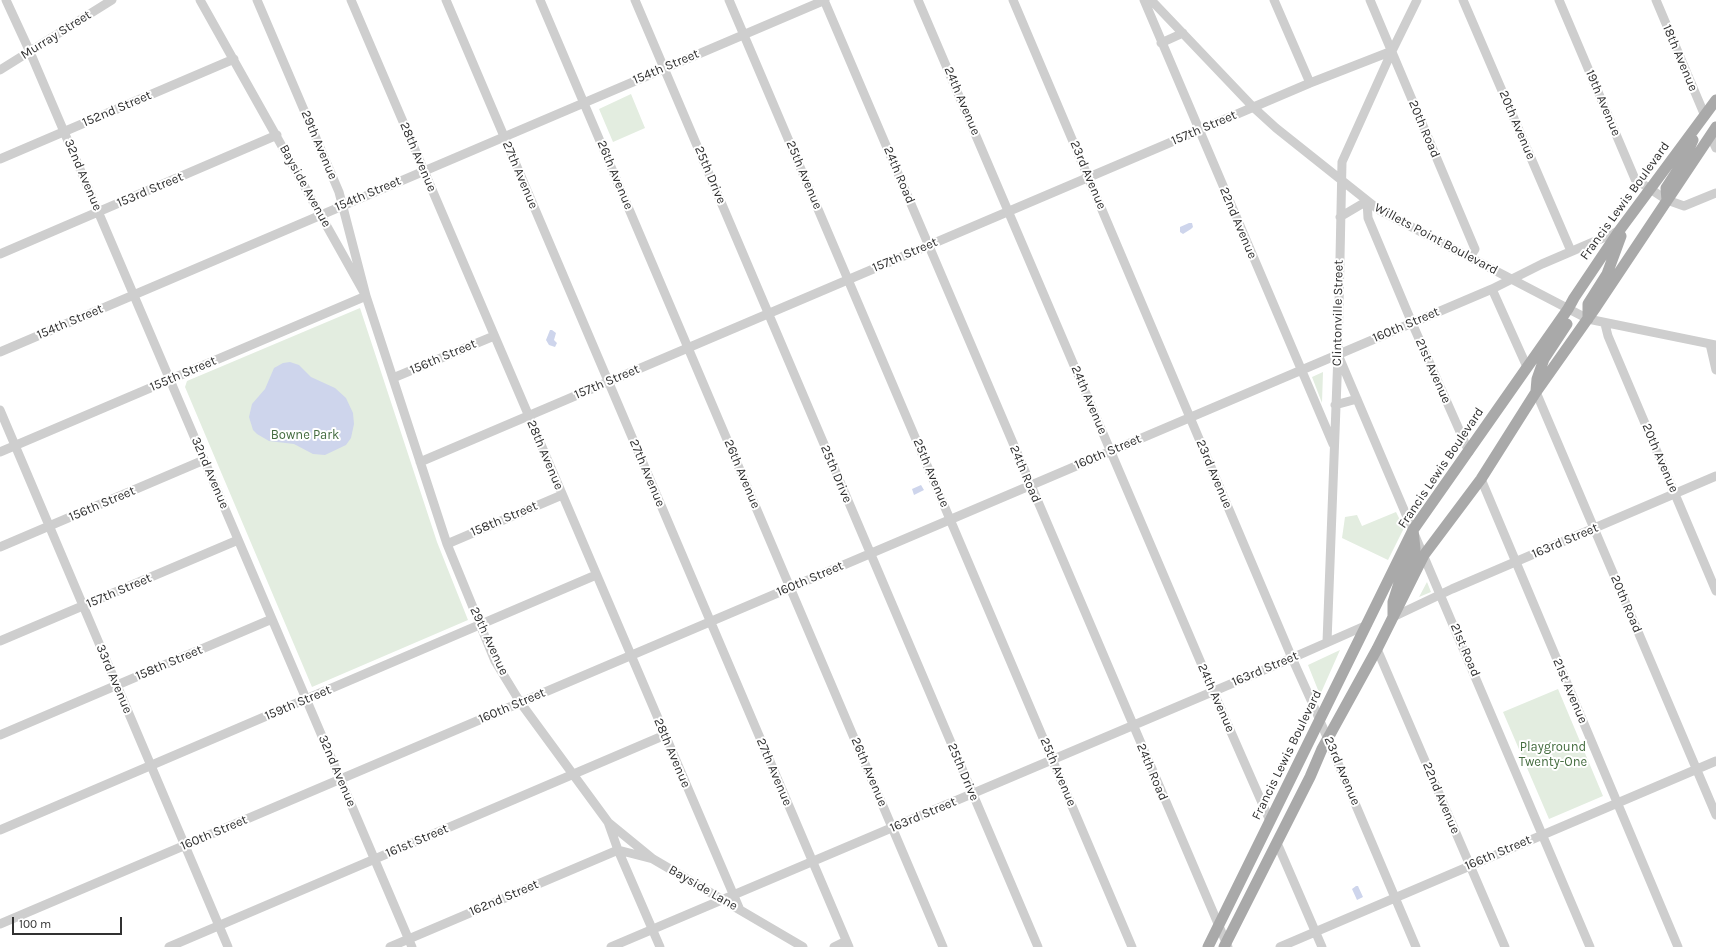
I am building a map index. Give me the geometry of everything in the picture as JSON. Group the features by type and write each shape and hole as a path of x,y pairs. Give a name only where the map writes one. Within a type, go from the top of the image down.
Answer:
{"main road":[{"name":"Francis Lewis Boulevard","path":"1226,946 1328,738 1377,649 1424,555 1481,479 1536,392 1588,319 1705,116 1716,100"},
{"path":"1659,195 1666,188 1683,162 1705,116"},
{"name":"Francis Lewis Boulevard","path":"1208,947 1413,530 1568,310 1574,298 1622,228 1659,195 1713,131"},
{"path":"1588,319 1588,304 1607,274 1622,228"},
{"path":"1536,392 1537,380 1544,359 1567,323 1568,310"},
{"path":"1393,617 1393,602 1400,580 1415,549 1413,530"}],"street":[{"name":"32nd Avenue","path":"6,0 99,212 410,943"},
{"name":"Murray Street","path":"0,70 112,0"},
{"name":"Bayside Avenue","path":"200,0 366,296 393,378"},
{"name":"29th Avenue","path":"257,0 337,188 366,296"},
{"name":"28th Avenue","path":"351,0 630,656 740,910"},
{"name":"27th Avenue","path":"446,0 848,944"},
{"name":"26th Avenue","path":"540,0 943,947"},
{"name":"25th Drive","path":"635,0 1038,947"},
{"name":"25th Avenue","path":"729,0 1132,947"},
{"name":"154th Street","path":"0,352 824,0"},
{"name":"24th Road","path":"824,0 1226,946"},
{"name":"24th Avenue","path":"918,0 1213,691 1270,820"},
{"name":"23rd Avenue","path":"1013,0 1416,947"},
{"name":"22nd Avenue","path":"1144,0 1161,43 1334,446"},
{"name":"Willets Point Boulevard","path":"1151,0 1253,107 1276,128 1378,210 1512,279 1568,310 1588,319 1605,324 1713,345"},
{"path":"1274,0 1310,83"},
{"name":"20th Road","path":"1370,0 1475,248 1470,257"},
{"name":"Clintonville Street","path":"1327,642 1338,354 1342,162 1392,51 1417,0"},
{"name":"20th Avenue","path":"1463,0 1571,251"},
{"name":"19th Avenue","path":"1559,0 1635,179 1659,195"},
{"name":"18th Avenue","path":"1656,0 1705,116"},
{"path":"1161,43 1183,33"},
{"name":"157th Street","path":"420,462 1253,107 1392,51"},
{"name":"152nd Street","path":"0,159 234,59"},
{"path":"1713,131 1716,148"},
{"name":"153rd Street","path":"0,254 277,135"},
{"path":"1659,195 1684,206 1716,193"},
{"path":"1340,217 1367,201"},
{"name":"21st Avenue","path":"1367,201 1368,218 1412,323 1469,452"},
{"name":"160th Street","path":"0,924 1492,289 1622,228"},
{"path":"1492,289 1527,367"},
{"name":"155th Street","path":"0,452 366,296"},
{"name":"20th Avenue","path":"1605,324 1608,336 1716,591"},
{"name":"156th Street","path":"393,378 494,336"},
{"path":"1713,345 1716,370"},
{"name":"21st Road","path":"1338,354 1590,947"},
{"name":"29th Avenue","path":"393,378 447,544 495,661 520,702 572,775 608,822 618,850 660,947"},
{"name":"20th Road","path":"1536,392 1716,815"},
{"path":"1335,405 1357,398"},
{"name":"33rd Avenue","path":"0,410 228,947"},
{"name":"156th Street","path":"0,547 204,460"},
{"name":"163rd Street","path":"1393,617 1716,476"},
{"name":"21st Avenue","path":"1481,479 1616,803 1678,947"},
{"name":"158th Street","path":"447,544 562,495"},
{"name":"157th Street","path":"0,641 238,540"},
{"name":"159th Street","path":"0,830 596,575"},
{"name":"158th Street","path":"0,735 272,619"},
{"name":"163rd Street","path":"611,947 1367,625"},
{"name":"22nd Avenue","path":"1377,649 1505,947"},
{"name":"161st Street","path":"168,947 664,735"},
{"name":"166th Street","path":"1280,947 1716,761"},
{"name":"Bayside Lane","path":"608,822 653,859 803,947"},
{"path":"1277,843 1322,947"},
{"path":"618,850 653,859"},
{"name":"162nd Street","path":"390,947 410,943 618,850"},
{"path":"834,947 848,944"}],"green space":[{"path":"631,94 645,128 613,142 599,109"},
{"name":"Bowne Park","path":"360,308 437,542 468,620 312,687 185,387 187,381"},
{"path":"1323,372 1322,403 1312,377"},
{"path":"1396,512 1404,528 1388,560 1342,538 1345,517 1357,515 1362,526"},
{"path":"1427,582 1431,592 1419,597"},
{"path":"1340,650 1320,695 1308,665"},
{"name":"Playground Twenty-One","path":"1558,689 1603,796 1549,819 1503,712"}],"water":[{"path":"1192,223 1193,227 1183,234 1180,232 1180,227"},
{"path":"550,330 556,333 554,340 557,343 555,347 549,345 546,340"},
{"path":"290,362 299,365 311,377 335,388 346,398 353,413 354,424 351,438 346,445 325,455 313,454 294,444 269,441 253,430 249,417 252,404 265,389 274,368 283,363"},
{"path":"921,485 924,490 914,495 912,489"},
{"path":"1358,886 1363,897 1357,900 1352,889"}]}
